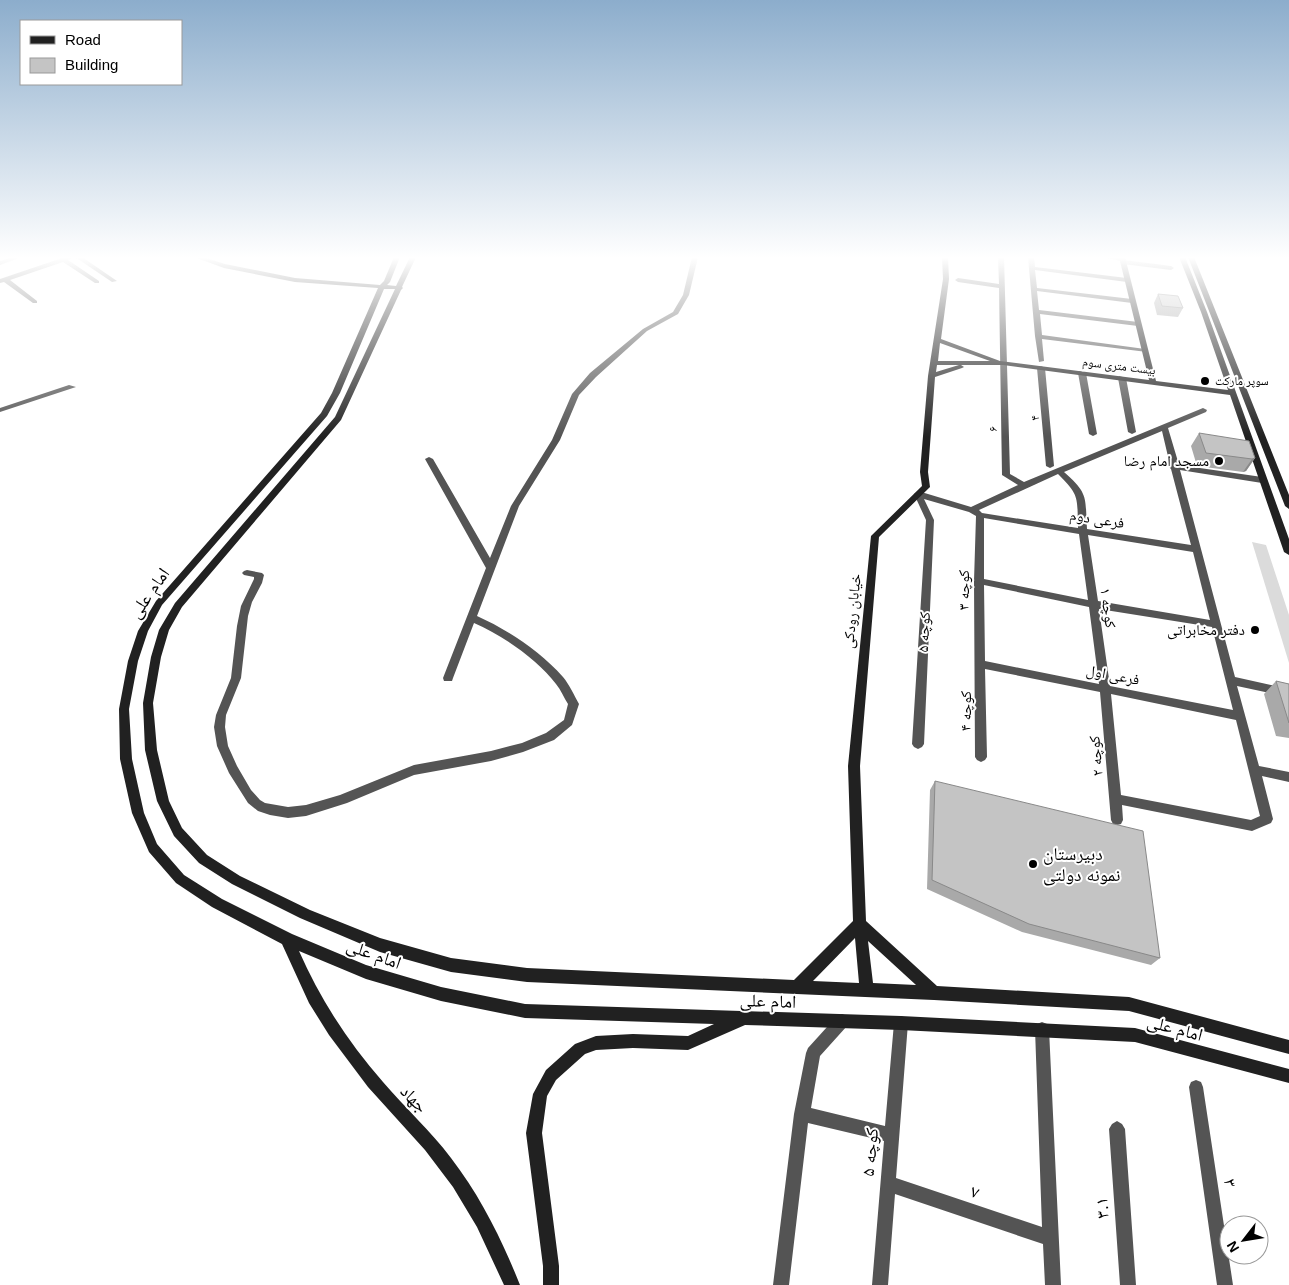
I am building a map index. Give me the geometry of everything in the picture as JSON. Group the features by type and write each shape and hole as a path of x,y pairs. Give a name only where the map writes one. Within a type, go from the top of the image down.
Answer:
{"main road":[{"name":"امام علی","path":"369,317 336,393 324,414 159,603 143,631 133,660 124,709 126,759 138,813 153,848 180,879 217,902 287,939 366,972 441,994 525,1011 901,1023 1135,1035 1289,1076"},
{"name":"امام علی","path":"386,317 339,416 178,605 164,630 156,657 148,703 151,750 163,801 178,832 202,859 236,880 305,914 380,945 451,966 527,975 934,993 1129,1004 1289,1047"},
{"name":"خیابان رودکی","path":"867,991 860,924 854,766 875,536 926,487 924,472 932,376 941,317"},
{"path":"1136,317 1152,382"},
{"path":"1206,317 1289,552"},
{"path":"1215,317 1286,491 1289,506"},
{"path":"940,327 969,350"},
{"name":"بیست متری سوم","path":"938,340 1003,363"},
{"name":"بیست متری سوم","path":"935,363 1041,364 1082,373 1232,394"},
{"path":"932,376 968,364"},
{"path":"324,414 339,416"},
{"path":"797,987 860,924 934,993"},
{"name":"جهاد","path":"287,939 315,999 344,1043 374,1084 454,1172 474,1202 503,1260 512,1285"},
{"path":"551,1285 551,1266 534,1133 540,1094 551,1075 580,1049 596,1043 633,1041 688,1043 746,1018"}],"street":[{"path":"448,678 515,506 556,440 576,394 593,375 645,330 669,317"},
{"path":"1002,317 1003,363"},
{"name":"۴","path":"1036,317 1050,466"},
{"path":"1078,317 1138,324"},
{"path":"1038,336 1145,352"},
{"name":"۶","path":"1003,363 1006,475 1022,485"},
{"path":"1082,373 1093,434"},
{"path":"1122,378 1132,432"},
{"path":"0,410 72,387"},
{"path":"976,512 1022,485 1165,429 1203,410"},
{"path":"1115,799 1252,826 1267,819 1173,467 1165,429"},
{"path":"429,459 491,568"},
{"path":"1173,467 1262,480"},
{"path":"1059,471 1077,488 1081,497 1083,530"},
{"name":"فرعی دوم","path":"918,494 994,516 1195,549"},
{"name":"کوچه ۵","path":"918,494 930,520 918,744"},
{"name":"کوچه ۳","path":"976,512 980,664"},
{"name":"کوچه ۱","path":"1083,530 1105,689"},
{"path":"247,573 259,575 259,580 246,607 233,688 222,709 220,735 228,757 257,805 271,810 292,812 312,808 336,802 414,770 516,750 558,732 572,719 574,707 569,691 545,666 523,648 472,618"},
{"path":"979,581 1092,604 1215,624"},
{"name":"فرعی اول","path":"980,664 1239,716"},
{"name":"کوچه ۴","path":"980,664 981,758"},
{"path":"1231,680 1289,693"},
{"name":"کوچه ۲","path":"1105,689 1117,820"},
{"path":"1254,770 1289,777"},
{"path":"781,1285 802,1114 813,1053 842,1021"},
{"name":"کوچه ۵","path":"880,1285 901,1023"},
{"path":"1042,1029 1052,1285"},
{"name":"۳","path":"1196,1087 1225,1285"},
{"path":"802,1114 892,1135"},
{"name":"۳.۱","path":"1117,1129 1128,1285"},
{"name":"۷","path":"887,1183 1050,1238"}],"shaded area":[{"path":"1252,542 1266,545 1289,615 1289,663"}],"building":[{"path":"1199,433 1249,441 1255,458 1206,453"},
{"path":"1276,681 1289,684 1289,723"},
{"name":"دبیرستان نمونه دولتی","path":"935,781 1143,831 1160,958 1029,924 932,880"}],"place":[{"name":"سوپر مارکت","path":"1205,381"},
{"name":"مسجد امام رضا","path":"1219,461"},
{"name":"دفتر مخابراتی","path":"1255,630"},
{"name":"دبیرستان نمونه دولتی","path":"1033,864"}]}
